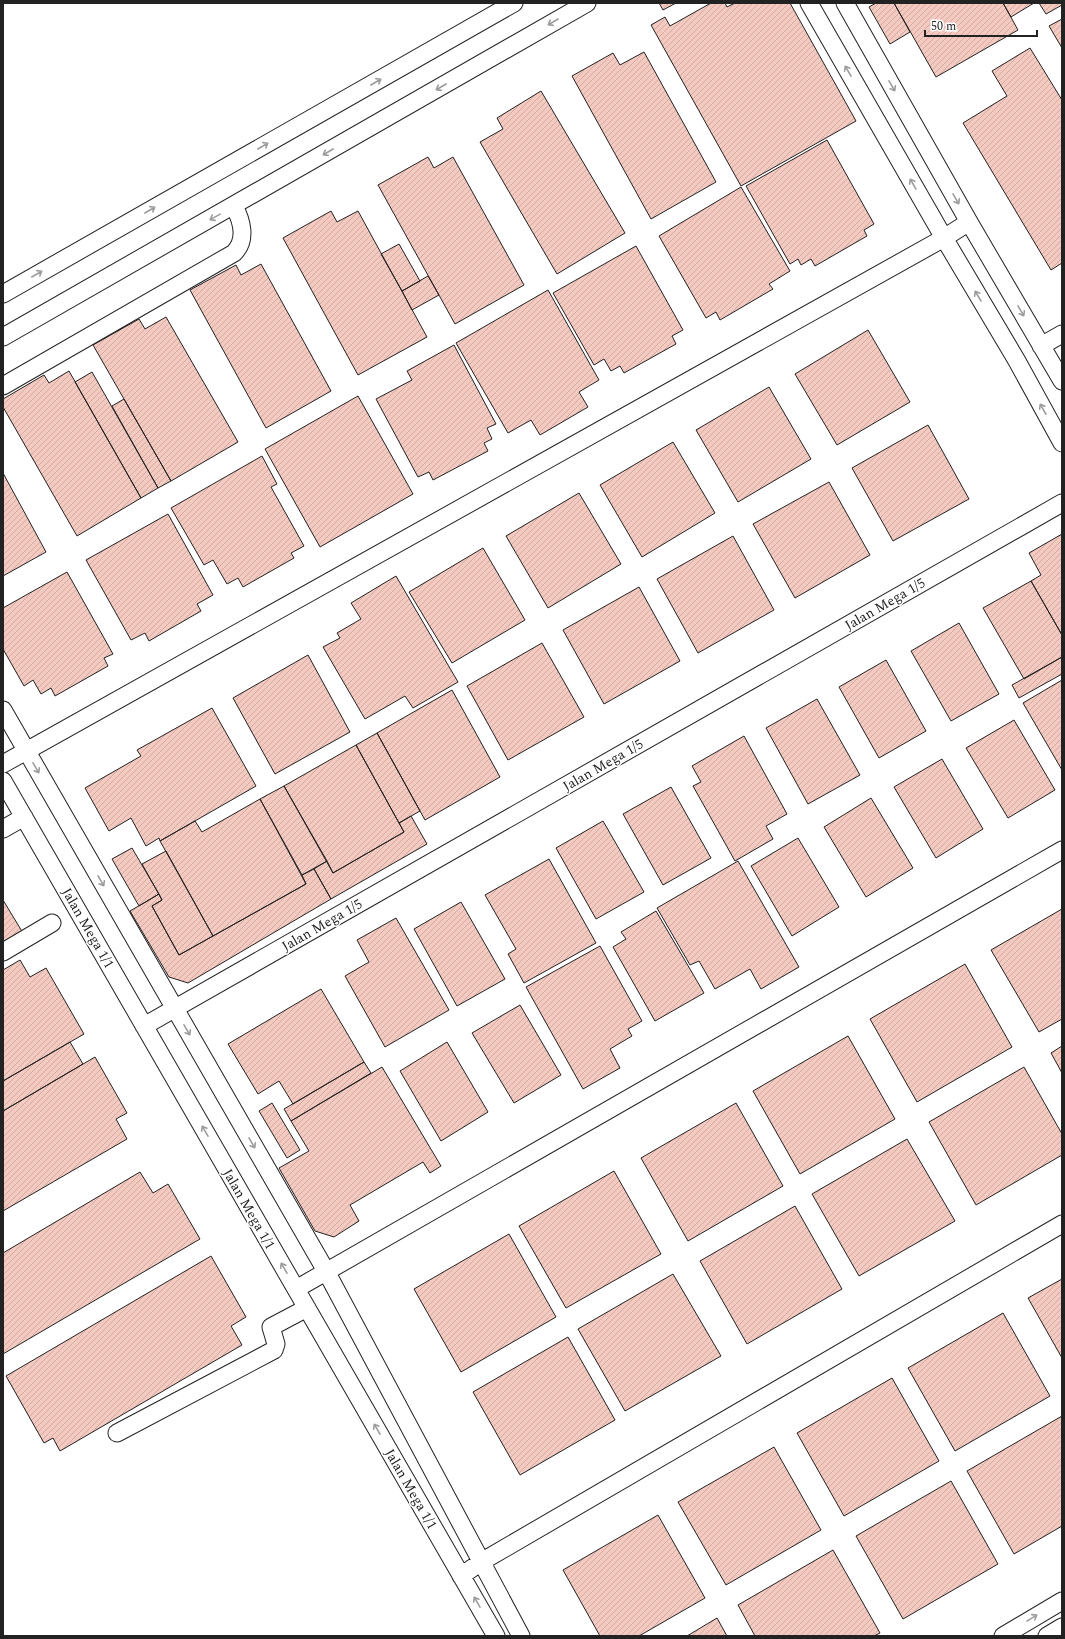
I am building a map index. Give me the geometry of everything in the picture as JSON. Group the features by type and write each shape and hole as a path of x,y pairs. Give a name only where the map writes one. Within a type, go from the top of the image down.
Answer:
{"street":[{"path":"3,294 514,3"},
{"path":"3,336 234,206 587,3"},
{"path":"809,3 944,238 1017,361 1062,443"},
{"path":"845,3 969,222 1062,381"},
{"path":"3,386 234,253 242,243 241,222 234,206"},
{"path":"3,764 944,238 969,222"},
{"path":"1041,346 1062,334"},
{"name":"Jalan Mega 1/5","path":"144,1026 1062,503"},
{"path":"3,710 326,1271 521,1636"},
{"name":"Jalan Mega 1/1","path":"3,782 496,1636"},
{"path":"3,829 24,817"},
{"path":"296,1289 1062,850"},
{"path":"3,952 52,923"},
{"path":"461,1576 481,1562 1062,1224"},
{"path":"117,1433 274,1350 276,1344 271,1327 307,1308"},
{"path":"1002,1636 1062,1601"},
{"path":"1047,1636 1062,1627"}],"building":[{"path":"659,3 676,3 663,10"},
{"path":"711,3 725,3 727,7 735,3 790,3 856,121 741,186 651,25 665,17 670,26"},
{"path":"876,3 894,3 910,32 890,44 869,7"},
{"path":"894,3 1003,3 1018,30 936,77"},
{"path":"1003,3 1034,3 1011,17"},
{"path":"1039,3 1062,3 1062,5 1046,14"},
{"path":"1062,19 1062,48 1049,26"},
{"path":"1030,48 1062,100 1062,263 1051,270 963,123 1007,96 992,71"},
{"path":"644,52 716,182 651,219 572,76 613,53 620,65"},
{"path":"541,91 625,233 557,274 480,142 503,129 497,118"},
{"path":"827,140 874,224 864,230 867,236 815,266 811,259 801,265 798,259 790,264 746,186"},
{"path":"428,157 434,168 453,157 524,285 455,324 378,185"},
{"path":"741,187 790,271 769,284 773,289 720,320 716,312 706,318 659,236"},
{"path":"331,211 337,222 358,211 427,337 358,375 283,238"},
{"path":"399,244 420,281 402,291 381,254"},
{"path":"636,246 683,330 672,336 676,344 624,373 620,366 611,371 604,359 594,365 553,293"},
{"path":"261,264 331,391 266,428 190,290 236,265 241,275"},
{"path":"428,276 439,295 412,310 402,291"},
{"path":"548,290 599,380 579,392 588,407 540,435 531,420 508,433 456,343"},
{"path":"166,317 238,442 171,481 93,345 139,319 145,329"},
{"path":"868,330 910,402 837,445 795,374"},
{"path":"454,345 496,424 487,428 492,439 484,443 488,451 433,480 429,472 418,477 376,399 412,380 407,371"},
{"path":"69,371 141,498 77,536 3,407 3,399 44,375 49,383"},
{"path":"92,372 158,488 141,498 75,382"},
{"path":"769,387 811,459 738,502 696,430"},
{"path":"358,396 413,494 320,547 265,449"},
{"path":"124,399 171,481 158,488 112,406"},
{"path":"928,425 969,499 893,541 852,468"},
{"path":"673,442 715,513 642,557 600,485"},
{"path":"262,456 277,484 271,487 304,546 291,553 294,558 243,587 238,578 227,584 213,560 204,565 171,508"},
{"path":"3,473 46,552 3,576"},
{"path":"829,482 870,555 795,598 753,524"},
{"path":"579,493 621,564 548,608 506,536"},
{"path":"168,514 213,595 197,604 201,611 149,641 145,633 131,640 86,560"},
{"path":"1062,534 1062,635 1031,581 1041,575 1029,553"},
{"path":"733,536 774,610 698,653 657,579"},
{"path":"483,548 525,620 452,663 409,592"},
{"path":"67,572 113,654 104,658 108,666 55,696 51,688 41,694 33,680 24,686 3,649 3,608"},
{"path":"396,576 458,682 413,708 405,696 365,719 323,647 340,638 337,633 361,619 351,603"},
{"path":"1031,581 1062,635 1062,657 1024,679 983,608"},
{"path":"639,587 680,661 604,704 563,630"},
{"path":"959,623 999,694 951,721 911,651"},
{"path":"542,643 584,717 508,760 467,686"},
{"path":"308,655 350,732 275,774 233,698"},
{"path":"1062,657 1062,674 1019,698 1012,685"},
{"path":"886,660 926,731 879,758 839,687"},
{"path":"1062,680 1062,770 1023,703"},
{"path":"452,690 500,777 425,820 377,733"},
{"path":"817,699 860,775 808,804 766,728"},
{"path":"212,708 256,786 160,841 159,838 146,846 131,818 109,831 85,788 141,756 137,750"},
{"path":"1014,720 1055,790 1008,818 966,748"},
{"path":"377,733 420,811 399,823 356,745"},
{"path":"744,736 787,814 766,826 773,839 735,861 693,786 701,782 692,766"},
{"path":"356,745 404,832 333,873 284,786"},
{"path":"942,759 983,829 936,858 894,787"},
{"path":"284,786 327,861 302,875 260,799"},
{"path":"671,787 711,858 663,885 623,814"},
{"path":"871,798 913,868 866,897 824,827"},
{"path":"260,799 306,884 213,936 160,841 195,821 202,832"},
{"path":"411,816 427,844 331,899 314,869 327,861 333,873 404,832 399,823"},
{"path":"603,821 644,892 596,919 556,848"},
{"path":"798,838 839,907 792,936 751,866"},
{"path":"132,848 159,894 139,906 112,859"},
{"path":"166,851 213,936 179,955 152,906 162,900 142,864"},
{"path":"549,859 596,943 524,983 508,954 516,949 485,895"},
{"path":"738,861 799,967 761,989 750,969 715,989 699,961 690,965 657,908"},
{"path":"314,869 331,899 188,983 169,977 130,911 159,894 162,900 152,906 179,955 306,884 302,875"},
{"path":"3,900 23,933 3,945"},
{"path":"461,902 505,979 457,1006 414,929"},
{"path":"1062,909 1062,1019 1039,1032 991,950"},
{"path":"656,911 704,993 655,1021 613,947 626,939 621,932"},
{"path":"396,918 449,1010 385,1047 345,976 369,962 357,940"},
{"path":"600,946 642,1021 628,1029 632,1036 610,1049 620,1068 583,1089 526,987"},
{"path":"20,960 30,977 46,968 84,1034 3,1081 3,970"},
{"path":"965,964 1012,1047 917,1102 870,1019"},
{"path":"321,989 364,1062 293,1104 279,1081 258,1094 228,1044"},
{"path":"520,1005 561,1075 514,1103 472,1033"},
{"path":"848,1036 895,1119 800,1174 753,1091"},
{"path":"70,1042 83,1064 3,1111 3,1081"},
{"path":"447,1042 488,1112 441,1141 400,1071"},
{"path":"1062,1046 1062,1073 1051,1053"},
{"path":"95,1057 127,1113 116,1119 127,1139 3,1211 3,1111"},
{"path":"364,1062 371,1073 291,1121 284,1109"},
{"path":"382,1067 441,1166 430,1173 423,1162 350,1205 359,1221 334,1237 315,1231 279,1168 309,1151 291,1121"},
{"path":"1024,1067 1062,1134 1062,1155 976,1205 929,1122"},
{"path":"272,1103 300,1150 287,1158 259,1111"},
{"path":"736,1103 783,1186 688,1241 641,1158"},
{"path":"907,1139 955,1221 859,1276 812,1194"},
{"path":"614,1171 661,1254 566,1308 519,1226"},
{"path":"140,1172 153,1193 168,1184 200,1239 3,1354 3,1253"},
{"path":"795,1206 842,1289 747,1344 700,1261"},
{"path":"509,1234 556,1317 461,1372 414,1289"},
{"path":"211,1256 246,1317 231,1326 242,1345 60,1451 53,1438 44,1443 6,1376"},
{"path":"673,1274 721,1356 625,1411 578,1329"},
{"path":"1062,1279 1062,1358 1028,1298"},
{"path":"1003,1313 1050,1396 955,1451 908,1368"},
{"path":"568,1337 615,1420 520,1475 473,1392"},
{"path":"892,1378 939,1461 844,1516 797,1433"},
{"path":"1062,1416 1062,1526 1014,1554 967,1471"},
{"path":"774,1447 821,1530 726,1585 678,1502"},
{"path":"951,1481 998,1564 903,1619 856,1536"},
{"path":"658,1515 705,1598 639,1636 600,1636 563,1570"},
{"path":"833,1550 880,1633 874,1636 755,1636 738,1605"},
{"path":"717,1618 727,1636 687,1636"}]}
